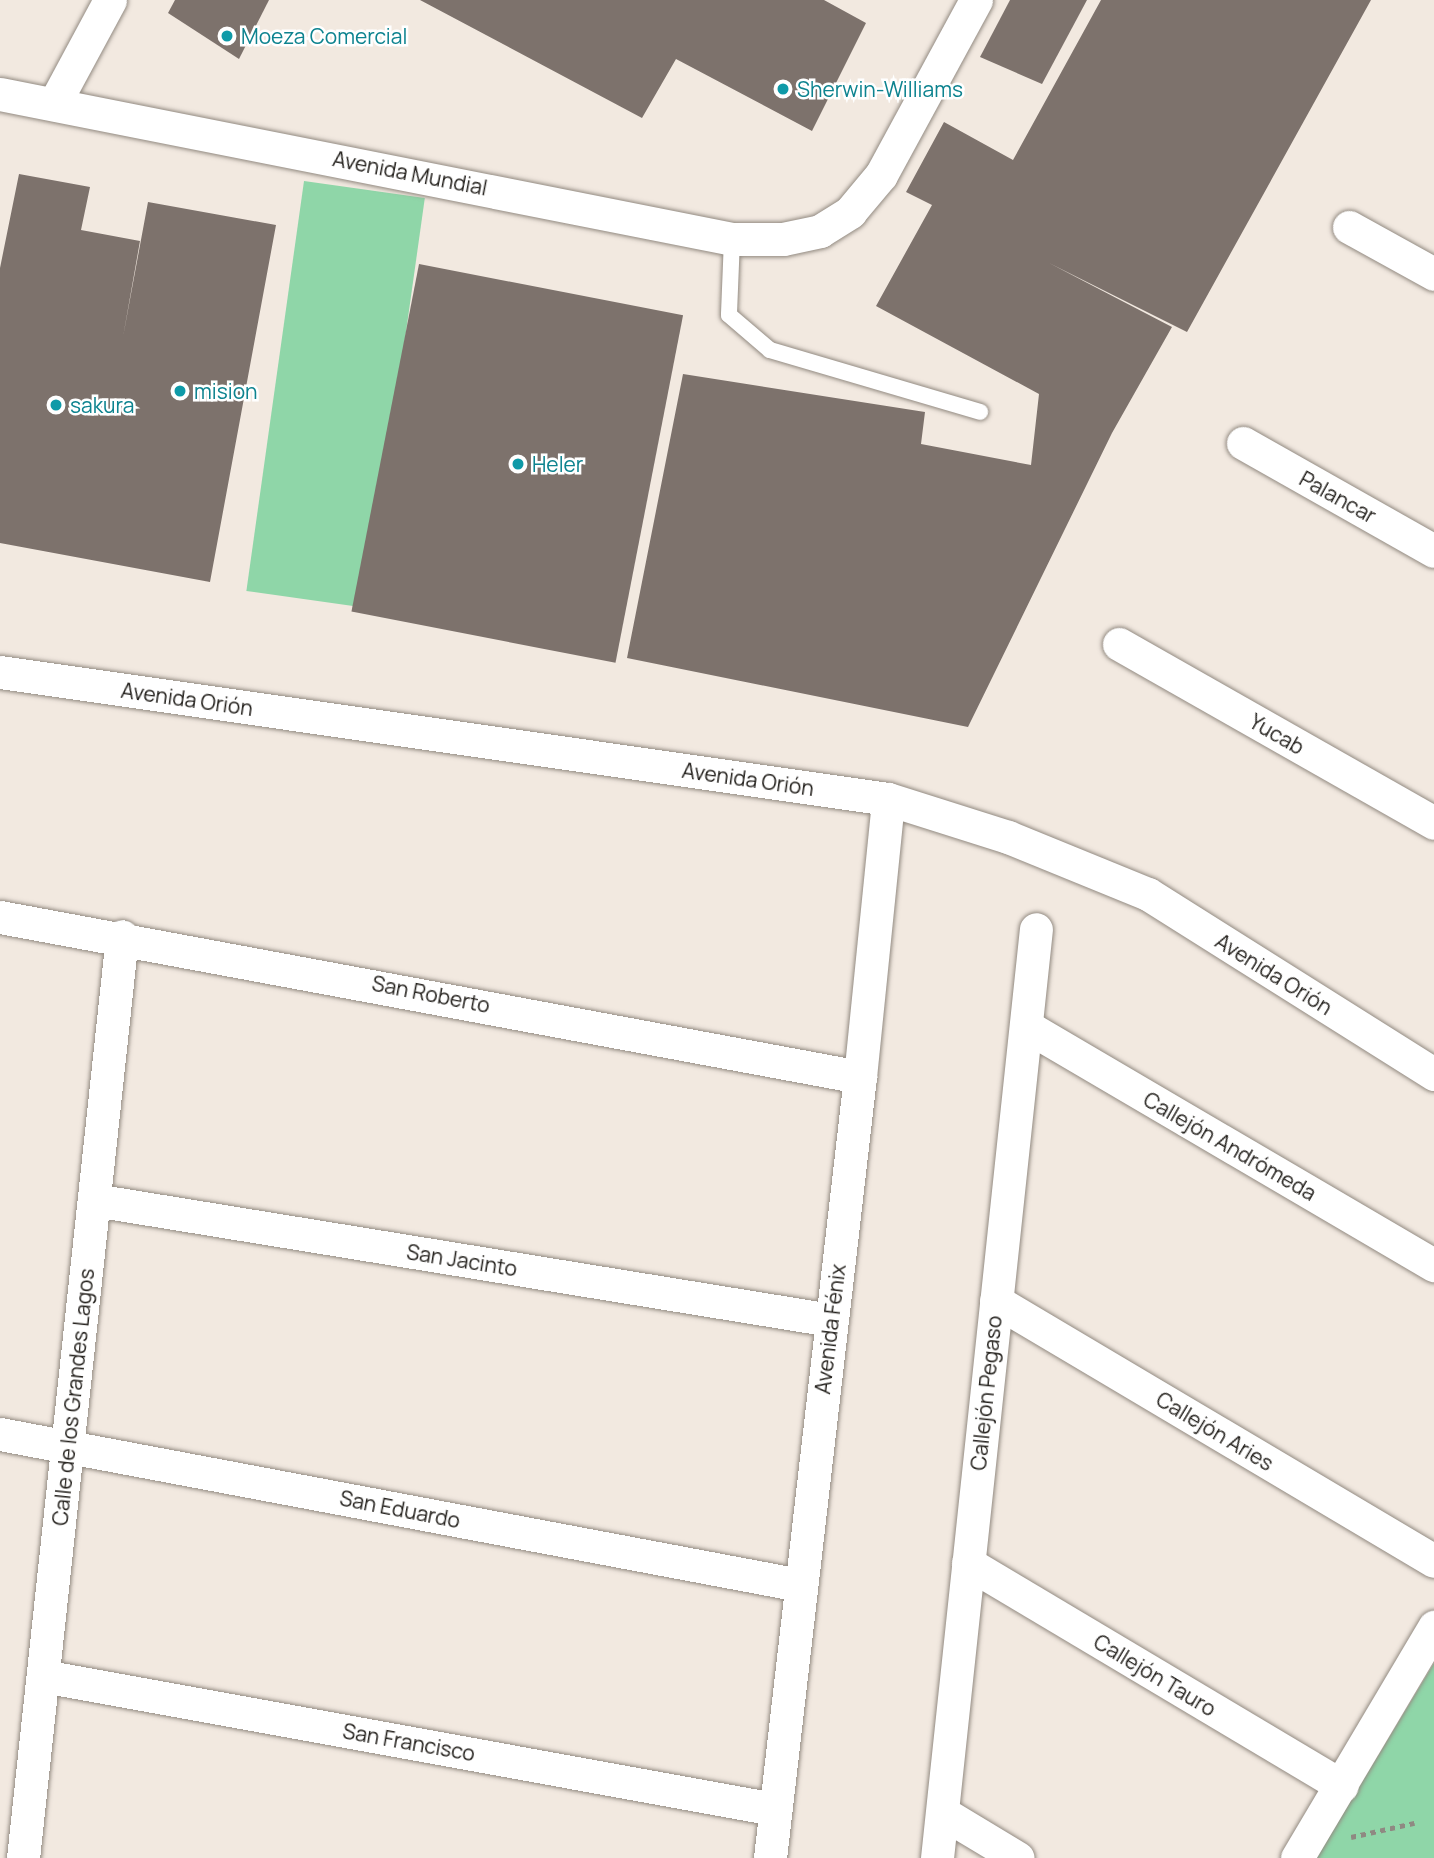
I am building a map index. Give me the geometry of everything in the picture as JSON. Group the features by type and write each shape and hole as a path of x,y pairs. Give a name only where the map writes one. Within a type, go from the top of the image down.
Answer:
{"street":[{"path":"54,104 110,0"},
{"name":"Avenida Mundial","path":"0,94 732,239 782,239 820,231 850,212 881,175 976,0"},
{"path":"1349,227 1434,274"},
{"name":"Palancar","path":"1243,443 1434,551"},
{"name":"Yucab","path":"1119,644 1434,823"},
{"name":"Avenida Orión","path":"0,672 888,799 1008,836 1147,894 1434,1074"},
{"name":"Avenida Fénix","path":"770,1858 860,1077 888,799"},
{"name":"San Roberto","path":"0,916 122,936 860,1077"},
{"name":"Callejón Pegaso","path":"937,1858 1036,929"},
{"name":"Calle de los Grandes Lagos","path":"23,1858 122,936"},
{"name":"Callejón Andrómeda","path":"1026,1026 1434,1265"},
{"name":"San Jacinto","path":"94,1200 831,1320"},
{"name":"Callejón Aries","path":"996,1301 1434,1561"},
{"name":"San Eduardo","path":"0,1434 800,1585"},
{"name":"Callejón Tauro","path":"968,1563 1342,1786"},
{"path":"1297,1858 1434,1627"},
{"name":"San Francisco","path":"43,1676 774,1809"},
{"path":"943,1813 1018,1858"}],"lane":[{"path":"732,239 729,315 771,350 980,412"}],"path":[{"path":"1338,1839 1414,1823"}],"green space":[{"path":"304,181 425,198 367,608 246,591"},
{"path":"1434,1663 1434,1858 1316,1858 1326,1842"}],"building":[{"name":"Moeza Comercial","path":"175,0 269,0 239,59 168,13"},
{"name":"Sherwin-Williams","path":"420,0 824,0 866,23 812,131 676,59 642,118"},
{"path":"1010,0 1087,0 1042,84 980,57"},
{"path":"1101,0 1371,0 1187,332 1049,263 1172,327 1112,433 968,727 627,658 683,374 925,412 921,444 1031,465 1039,394 876,306 932,205 906,192 944,122 1013,160"},
{"path":"19,174 90,187 81,230 140,241 123,337 148,202 276,225 210,582 0,543 0,268"},
{"name":"Heler","path":"419,264 683,315 616,663 351,611"}],"place":[{"name":"Moeza Comercial","path":"227,36"},
{"name":"Sherwin-Williams","path":"783,89"},
{"name":"mision","path":"180,391"},
{"name":"sakura","path":"56,405"},
{"name":"Heler","path":"518,464"}]}
